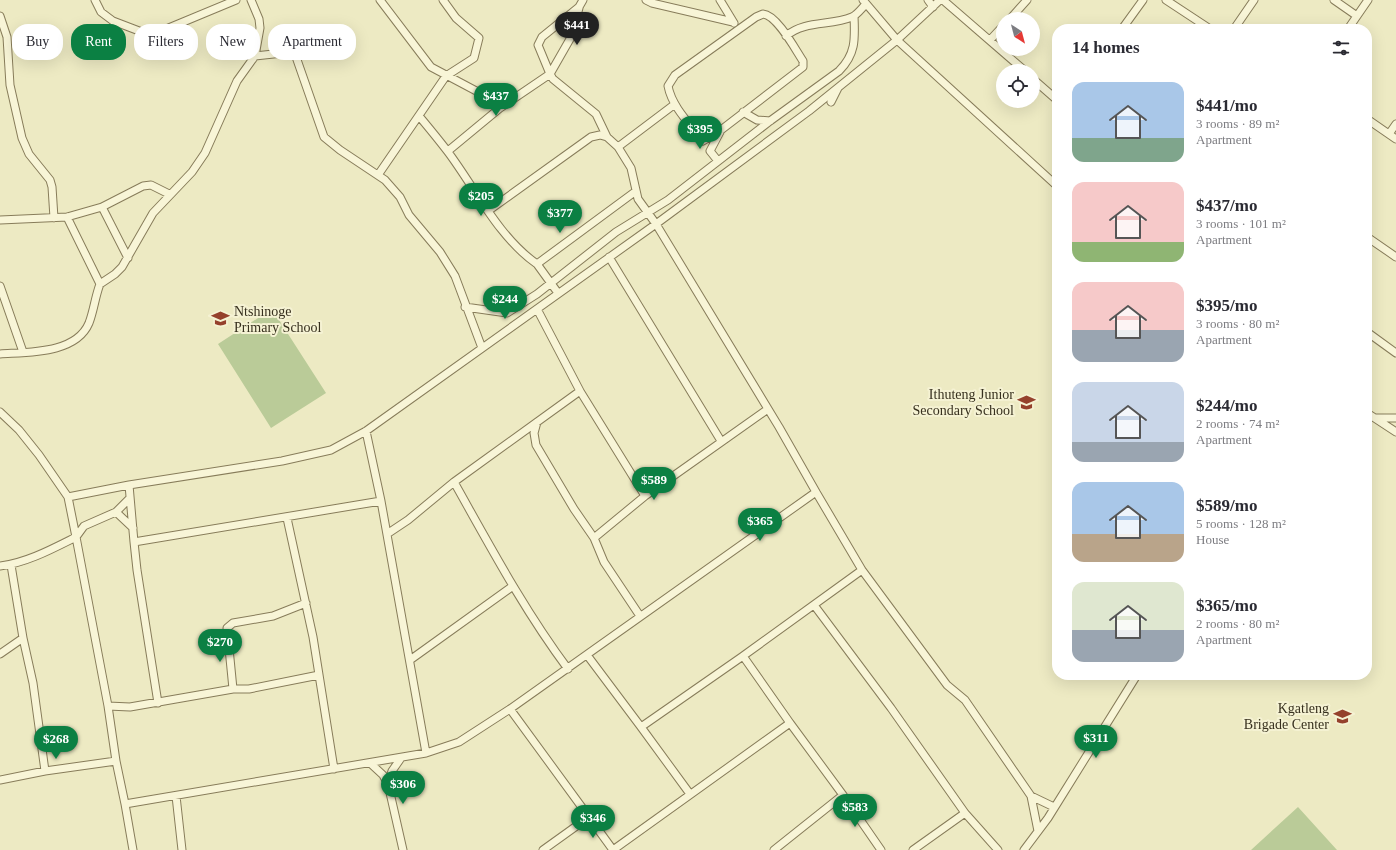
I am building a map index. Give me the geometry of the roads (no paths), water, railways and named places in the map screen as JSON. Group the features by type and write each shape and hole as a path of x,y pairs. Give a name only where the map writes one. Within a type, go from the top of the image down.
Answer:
{"street":[{"path":"95,0 101,12 113,21 147,34 159,32 236,0"},
{"path":"251,0 260,24"},
{"path":"380,0 422,58 431,67 480,93 500,108"},
{"path":"378,175 446,76 474,58 479,38 456,18 443,0"},
{"path":"448,151 500,108 550,74 570,38 579,7 583,0"},
{"path":"646,0 652,3 733,22"},
{"path":"720,0 739,29"},
{"path":"928,0 933,7"},
{"path":"68,497 129,485 282,461 331,450 366,431 656,224 809,111 897,40 942,0 1017,64"},
{"path":"1017,12 1028,0"},
{"path":"1126,24 1143,0"},
{"path":"1166,0 1202,24"},
{"path":"1237,24 1254,0"},
{"path":"1334,0 1357,16"},
{"path":"1351,24 1368,0"},
{"path":"786,36 799,27 839,21 854,16 864,2 897,40 1052,181"},
{"path":"579,7 539,40 538,45 550,74 553,79 596,114 607,137 618,147 631,168 636,191 647,212 656,224 768,409 862,570 947,685 965,700 1031,796 1038,831"},
{"path":"703,141 721,130 803,67 803,61 780,26 766,14 756,17 675,75 668,86 670,96 675,104 718,161"},
{"path":"0,16 7,37 10,85 22,138 29,154 50,180 52,186 54,218"},
{"path":"465,307 507,313 537,294 616,232 668,200 770,121 840,70 850,60 853,50 855,34 854,16"},
{"path":"990,40 996,34"},
{"path":"260,55 292,52 295,54 324,137 340,150 378,175 393,188 400,197 409,215 440,252 454,276 482,348"},
{"path":"0,354 42,351 75,341 89,324 100,284 115,274 128,258 153,213 169,194 192,172 205,153 237,81 252,60"},
{"path":"1040,84 1052,95"},
{"path":"831,102 839,86"},
{"path":"618,147 675,104"},
{"path":"743,112 757,120 770,121"},
{"path":"419,116 448,151 488,211 524,253 537,264 558,294"},
{"path":"1372,122 1396,139"},
{"path":"1389,134 1396,124"},
{"path":"710,151 721,130"},
{"path":"488,211 591,137 600,135 607,137"},
{"path":"0,220 67,217 102,206 143,186 151,185 169,194"},
{"path":"537,264 636,191"},
{"path":"102,206 128,258"},
{"path":"67,217 100,284"},
{"path":"1372,240 1396,257"},
{"path":"609,257 721,441"},
{"path":"0,286 23,352"},
{"path":"538,309 580,391 645,496"},
{"path":"1372,335 1395,350"},
{"path":"387,534 408,520 454,482 580,391"},
{"path":"594,538 645,496 768,409"},
{"path":"0,412 19,430 39,455 68,497 108,706 116,760 133,850"},
{"path":"1372,416 1396,432"},
{"path":"1375,418 1396,418"},
{"path":"537,422 534,433 536,445 574,509 594,538 604,562 640,616"},
{"path":"366,431 381,501 426,753"},
{"path":"454,482 513,586 546,639 568,669"},
{"path":"129,485 137,570 158,702"},
{"path":"125,804 401,758 426,753 459,742 568,669 640,616 816,492"},
{"path":"0,566 11,565 76,537 84,526 116,512 130,498"},
{"path":"134,542 287,518 381,501"},
{"path":"116,512 133,528"},
{"path":"287,518 306,602 334,769"},
{"path":"11,565 23,638 33,683 45,771"},
{"path":"641,727 862,570"},
{"path":"410,660 513,586"},
{"path":"233,689 227,628 233,623 280,614 306,602"},
{"path":"814,605 892,708 965,813 998,850"},
{"path":"0,654 23,638"},
{"path":"587,655 690,794"},
{"path":"743,656 843,795 880,850"},
{"path":"108,706 130,707 233,689 249,689 319,676"},
{"path":"1024,850 1054,807 1134,680"},
{"path":"510,709 613,850 790,723"},
{"path":"388,784 392,771 401,758"},
{"path":"0,780 45,771 116,760"},
{"path":"370,763 383,775 388,784 403,850"},
{"path":"774,850 843,795"},
{"path":"176,796 182,850"},
{"path":"1031,796 1054,807"},
{"path":"912,850 965,813"},
{"path":"543,850 589,817"}],"place":[{"name":"Ntshinoge Primary School","path":"221,319"},
{"name":"Ithuteng Junior Secondary School","path":"1027,402"},
{"name":"Kgatleng Brigade Center","path":"1342,716"}]}
